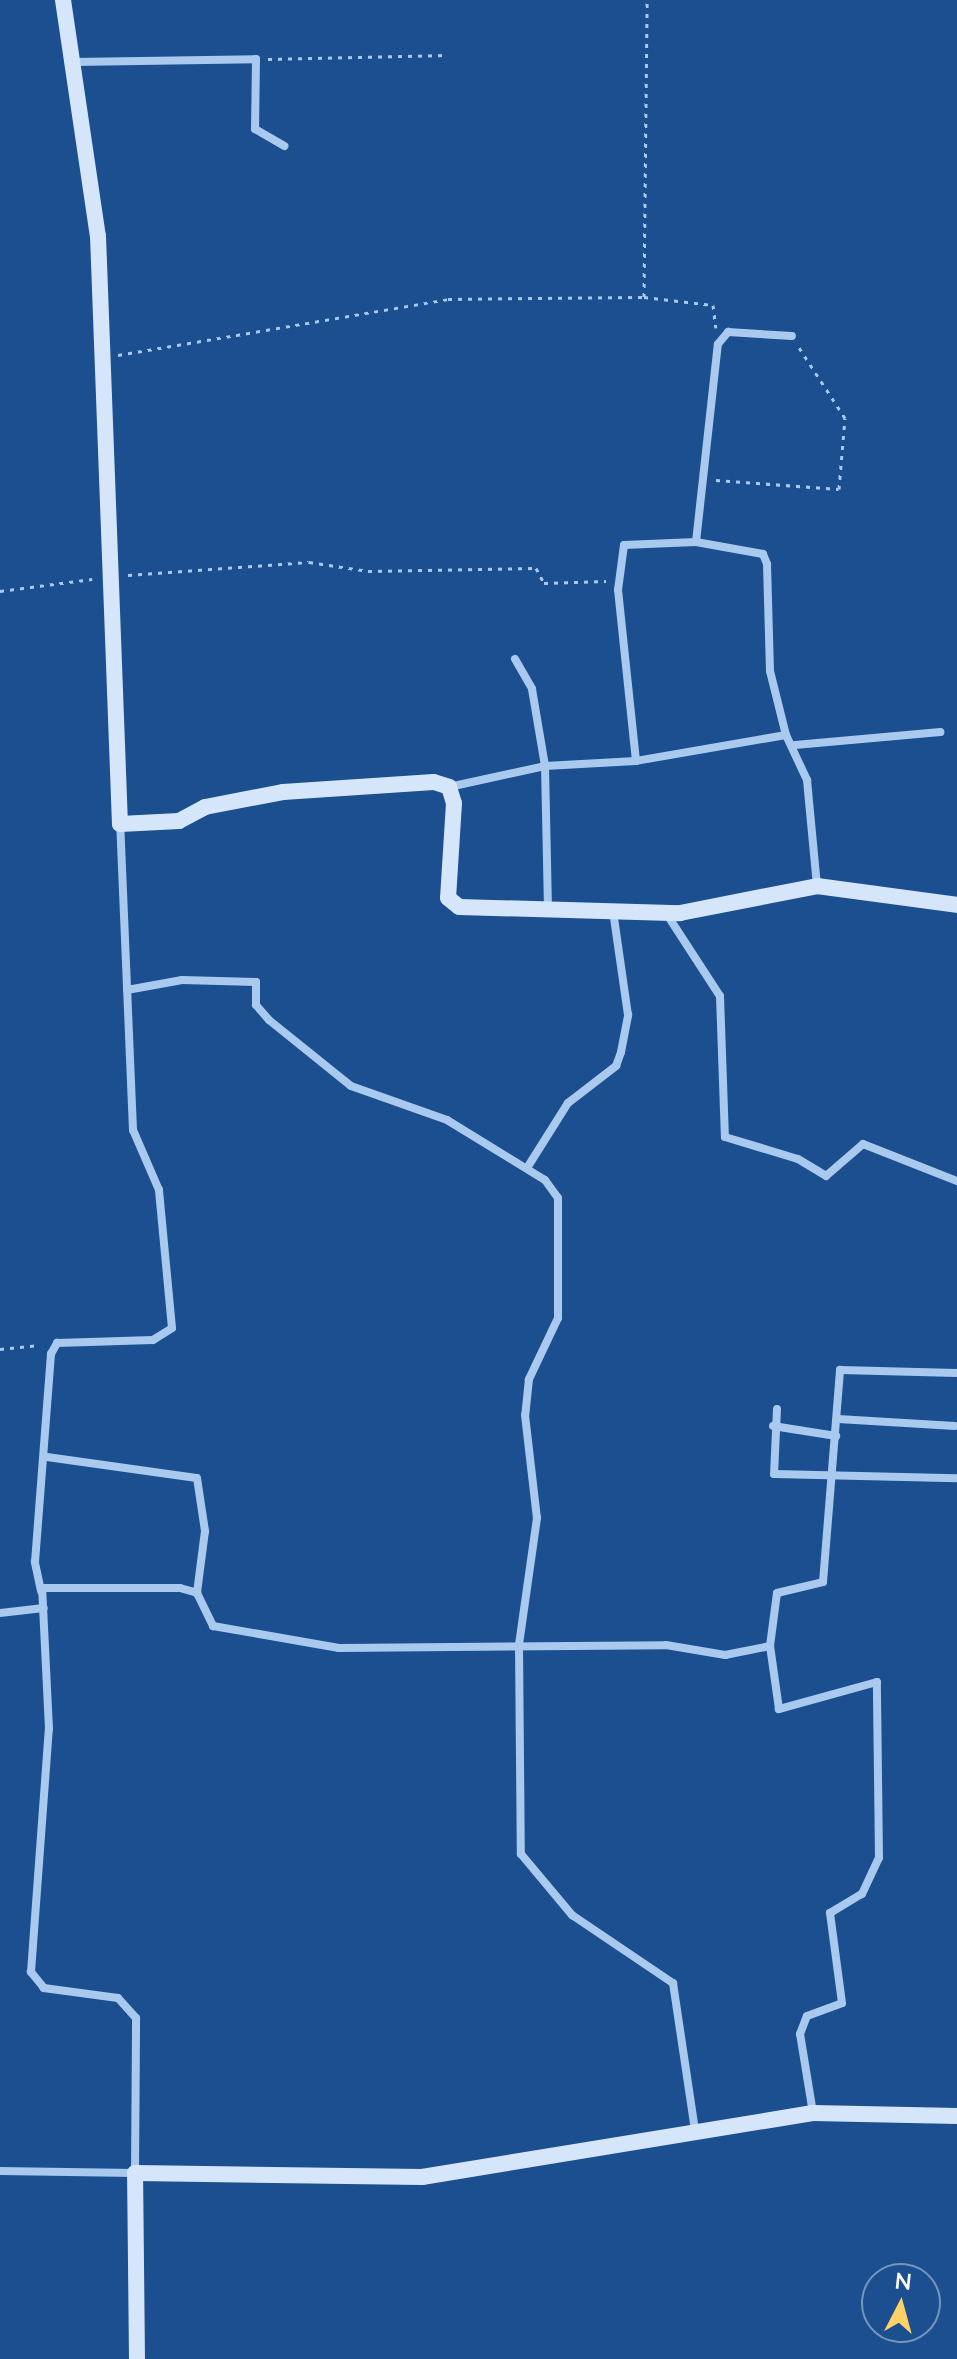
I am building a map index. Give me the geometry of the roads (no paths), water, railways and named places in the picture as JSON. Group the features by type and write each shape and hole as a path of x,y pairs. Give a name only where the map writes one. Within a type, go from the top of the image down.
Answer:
{"street":[{"path":"45,1611 35,1562 57,1343 153,1340 172,1328 159,1190 133,1130 120,824 105,577 98,236 63,0"},
{"path":"72,62 256,59 255,129 285,146"},
{"path":"696,542 707,479 718,344 728,332 792,336"},
{"path":"636,761 618,590 624,545 696,542 763,554 770,671 786,735 795,745 807,780 817,886"},
{"path":"515,659 532,689 545,766 548,907"},
{"path":"795,745 940,732"},
{"path":"120,824 179,821 237,799 328,787 449,787 545,766 636,761 786,735"},
{"path":"449,787 454,803 448,898 459,907 612,906 666,913 817,886 957,905"},
{"path":"527,1168 568,1103 616,1066 621,1052 628,1015 612,906"},
{"path":"666,913 720,996 725,1137 798,1159 826,1176 863,1144 957,1181"},
{"path":"127,990 182,980 256,982 256,1005 269,1020 351,1086 447,1120 527,1168 558,1198 562,1291 558,1318 529,1379 524,1443 532,1453 537,1518 519,1645 521,1854 572,1915 673,1983 695,2131"},
{"path":"813,2113 800,2034 807,2016 842,2003 830,1913 862,1894 879,1858 877,1682 779,1709 770,1646 777,1593 823,1582 840,1370 957,1373"},
{"path":"777,1409 773,1426 774,1474 957,1478"},
{"path":"838,1419 955,1426"},
{"path":"773,1426 836,1436"},
{"path":"47,1457 197,1478 205,1531 197,1593 213,1626 339,1648 666,1645 725,1655 770,1646"},
{"path":"137,2359 136,2018 118,1998 44,1988 31,1972 49,1729 42,1588 50,1585 197,1593"},
{"path":"0,1613 45,1611"},
{"path":"0,2171 422,2177 813,2113 957,2116"}]}
